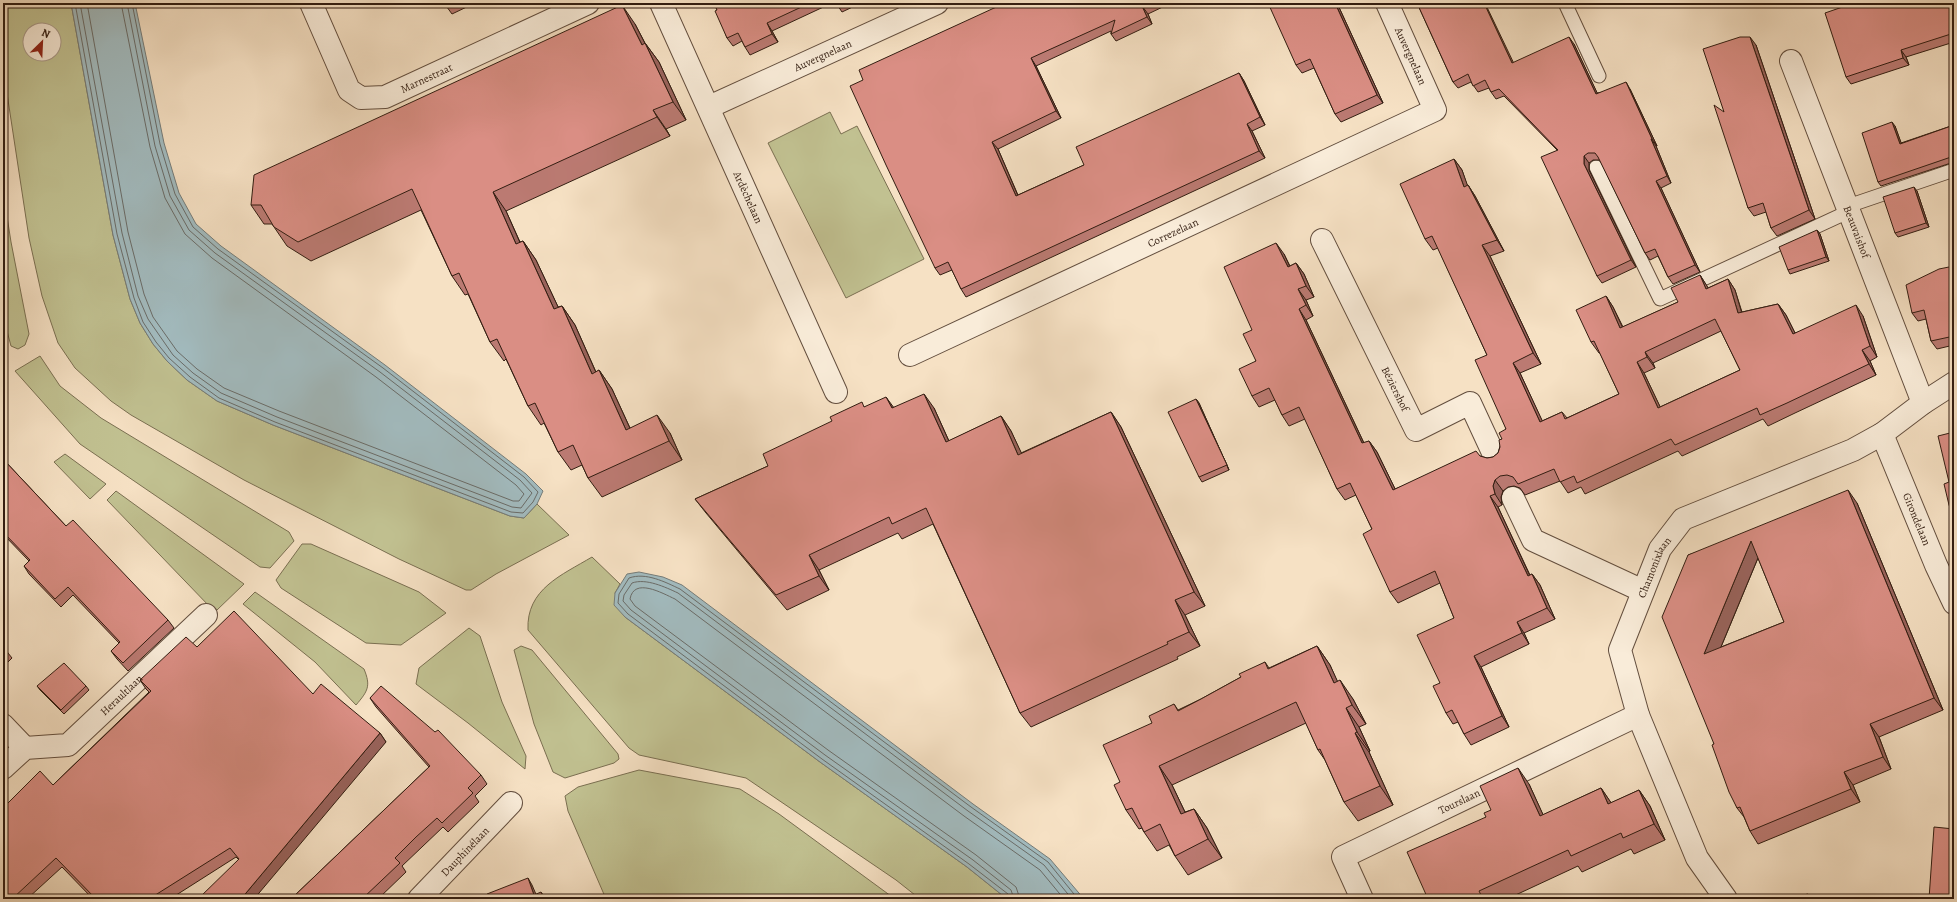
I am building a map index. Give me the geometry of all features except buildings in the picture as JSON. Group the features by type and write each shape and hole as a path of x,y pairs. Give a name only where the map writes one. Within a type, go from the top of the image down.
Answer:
{"street":[{"name":"Marnestraat","path":"311,3 349,90 362,98 385,97 588,3"},
{"name":"Ardèchelaan","path":"661,3 836,392"},
{"name":"Auvergnelaan","path":"709,107 937,3"},
{"name":"Auvergnelaan","path":"1387,3 1435,110"},
{"name":"Beauvaishof","path":"1791,61 1923,403"},
{"name":"Correzelaan","path":"910,354 1435,110"},
{"name":"Béziershof","path":"1322,240 1416,430 1470,403 1495,457"},
{"name":"Chamonixlaan","path":"1726,899 1697,858 1638,715 1620,650 1660,549 1683,519 1853,450 1882,434 1923,403 1954,384"},
{"name":"Girondelaan","path":"1882,434 1936,565 1954,603"},
{"path":"1513,498 1533,540 1643,591"},
{"name":"Heraultlaan","path":"25,748 68,745 206,616"},
{"name":"Tourslaan","path":"1362,899 1343,857 1638,715"},
{"path":"3,725 25,748 3,768"},
{"name":"Dauphinélaan","path":"419,899 511,803"}],"lane":[{"path":"1565,3 1598,76"},
{"path":"1596,168 1660,299 1849,208 1954,170"}],"green space":[{"path":"3,3 71,3 113,235 130,299 140,323 153,344 167,361 187,380 217,401 273,425 510,516 524,518 537,504 569,535 496,574 471,590 466,590 399,559 244,480 131,415 111,401 75,368 58,343 42,296 29,238 3,67"},
{"path":"830,112 841,134 857,126 924,259 846,298 768,143"},
{"path":"3,191 11,242 29,334 25,345 18,349 11,346 3,316"},
{"path":"40,356 60,386 101,418 289,532 294,541 270,568 260,567 80,444 15,371"},
{"path":"65,454 106,484 90,499 54,462"},
{"path":"116,491 244,584 217,610 211,608 107,500"},
{"path":"302,544 311,544 419,592 446,613 401,645 366,643 281,588 276,580"},
{"path":"592,557 620,584 615,593 625,617 820,762 967,867 1007,899 920,899 896,880 746,778 639,755 629,748 528,630 529,616 533,604 539,594 558,577"},
{"path":"255,592 364,669 368,684 366,692 356,705 315,662 243,604"},
{"path":"469,628 480,636 502,702 526,756 525,769 468,723 416,684 419,668"},
{"path":"521,646 532,650 618,754 619,759 614,763 565,778 553,772 534,724 514,650"},
{"path":"639,770 740,789 779,814 895,899 606,899 568,811 565,796 578,787"}],"water":[{"path":"71,3 135,3 164,143 179,193 196,224 221,246 385,365 526,474 543,491 537,504 524,518 510,516 273,425 217,401 187,380 167,361 153,344 140,323 130,299 113,235"},
{"path":"639,572 663,577 682,585 973,804 1050,859 1084,899 1007,899 967,867 820,762 625,617 614,605 615,593 627,574"}]}
